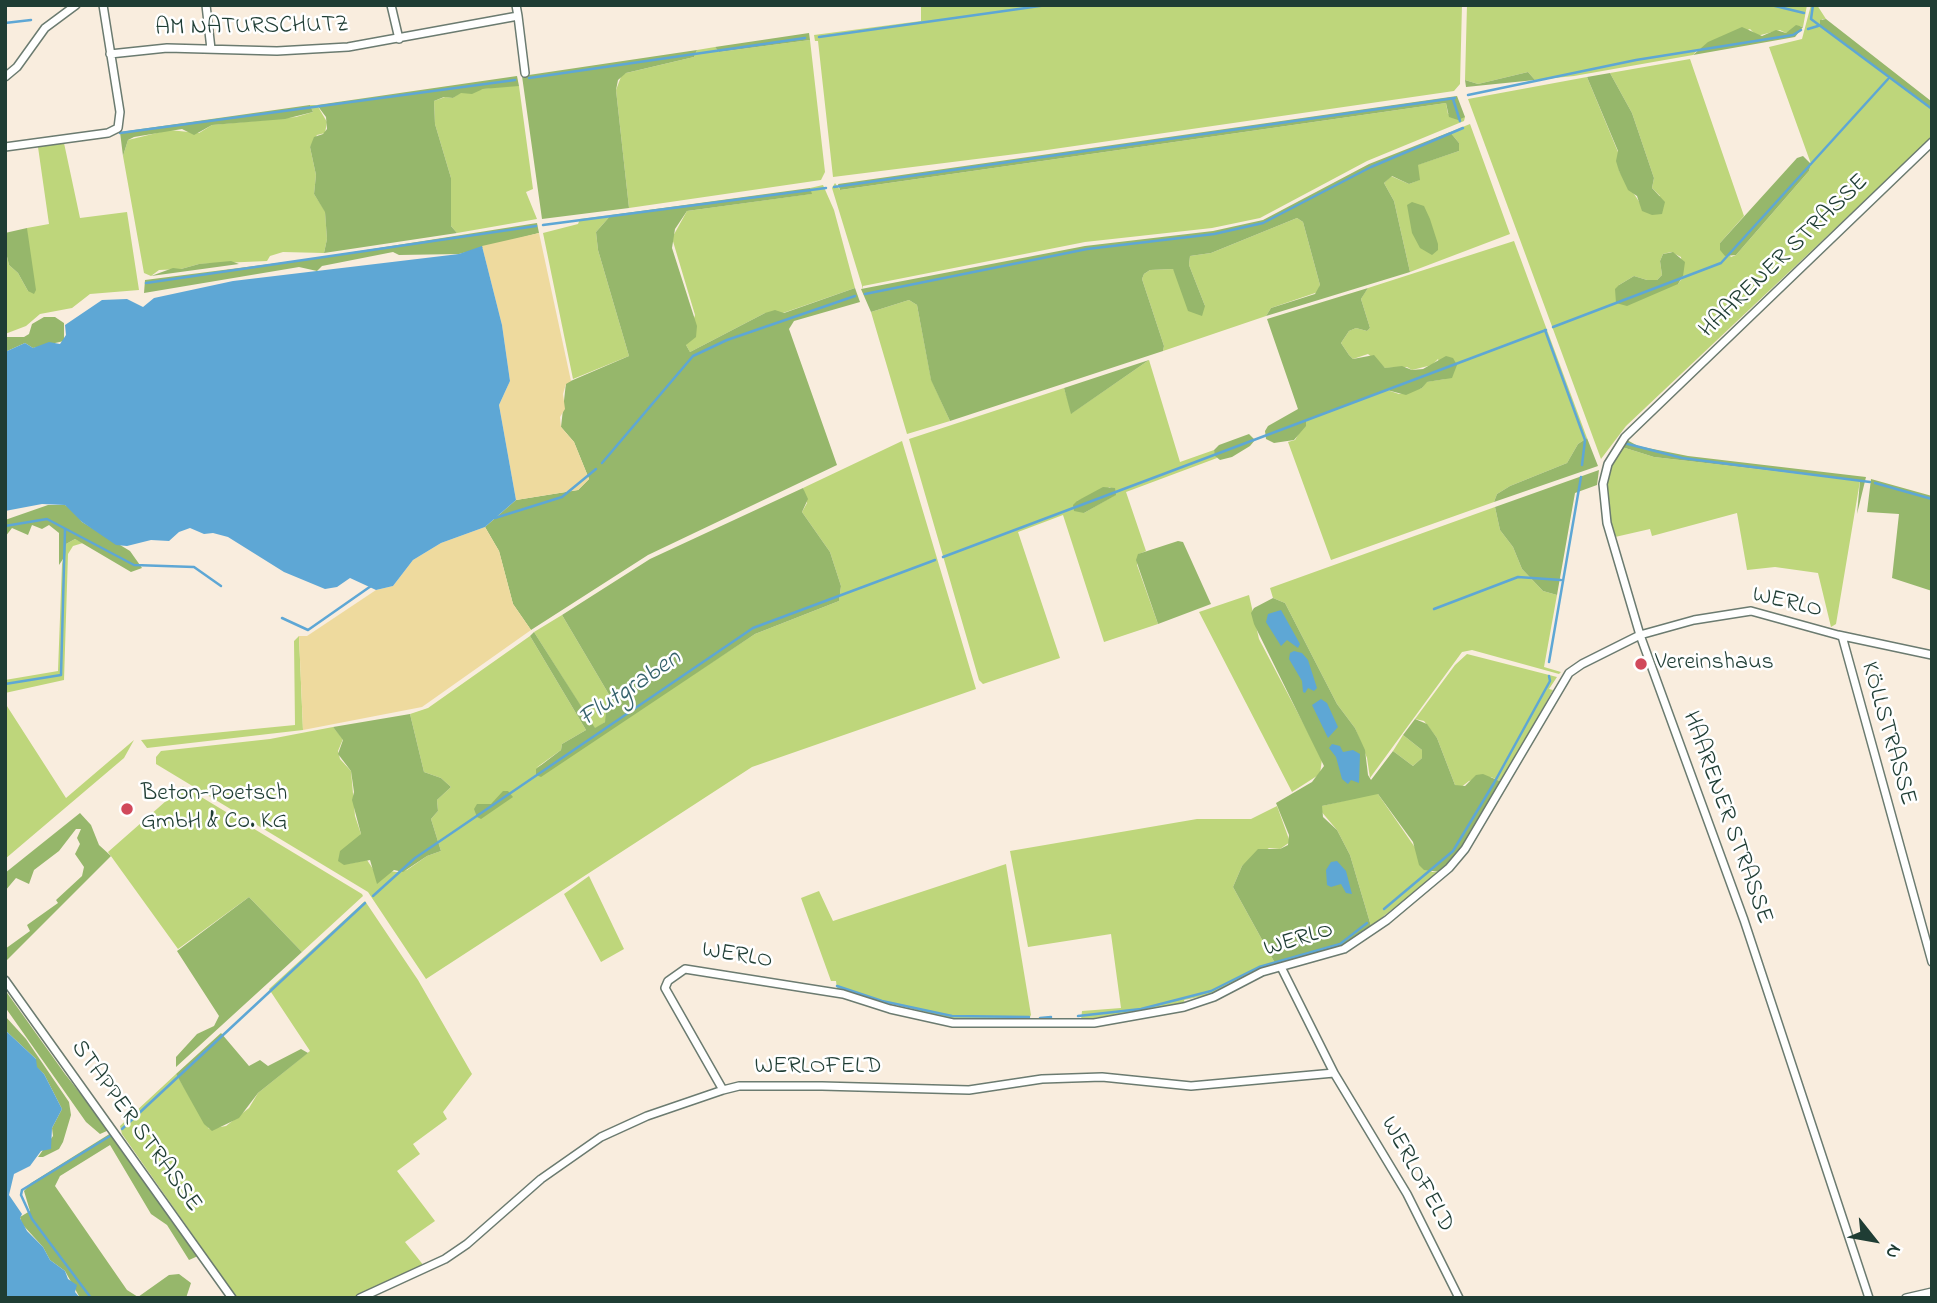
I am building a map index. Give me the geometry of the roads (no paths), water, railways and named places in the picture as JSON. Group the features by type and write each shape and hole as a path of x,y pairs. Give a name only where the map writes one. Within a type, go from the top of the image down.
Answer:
{"street":[{"path":"5,77 17,67 45,28 76,5"},
{"path":"5,147 116,130 121,119 103,5"},
{"path":"206,5 211,49"},
{"path":"391,5 399,39"},
{"path":"516,5 525,73"},
{"name":"AM NATURSCHUTZ","path":"110,54 167,48 315,50 399,39 517,16"},
{"name":"HAARENER STRASSE","path":"1869,1298 1744,920 1640,635 1604,508 1603,484 1611,457 1642,421 1932,142"},
{"name":"WERLO","path":"723,1090 665,988 668,981 685,969 843,994 890,1009 953,1023 1119,1020 1200,1002 1262,972 1352,945 1449,868 1477,831 1569,673 1640,635 1693,620 1751,611 1842,636 1932,655"},
{"name":"KÖLLSTRASSE","path":"1842,636 1932,962"},
{"name":"WERLOFELD","path":"1281,967 1334,1073 1406,1194 1459,1298"},
{"name":"STAPPER STRASSE","path":"5,980 233,1298"},
{"name":"WERLOFELD","path":"360,1298 445,1259 467,1244 541,1179 601,1137 647,1116 738,1086 969,1090 1042,1079 1102,1077 1191,1086 1334,1073"},
{"path":"1906,1298 1932,1292"}],"water":[{"path":"482,246 502,325 510,381 499,405 516,500 485,527 441,543 413,560 393,586 376,590 350,578 337,587 325,589 284,572 228,537 213,533 204,534 190,528 179,532 169,541 151,540 127,546 116,545 82,522 65,505 42,504 5,511 5,352 25,343 33,348 49,342 60,344 66,335 65,325 102,300 127,299 143,307 154,298 233,281 459,254"},
{"path":"1281,610 1300,644 1298,648 1287,640 1281,646 1266,622 1268,614"},
{"path":"1290,653 1302,653 1308,660 1317,688 1314,691 1308,688 1303,692 1302,681 1289,659"},
{"path":"1321,699 1327,703 1338,727 1328,738 1312,705"},
{"path":"1332,744 1340,746 1343,752 1353,750 1360,754 1359,783 1351,780 1348,784 1342,779 1336,757 1329,748"},
{"path":"1337,861 1346,871 1352,894 1346,893 1341,884 1331,887 1327,885 1326,870 1331,862"},
{"path":"5,1030 36,1059 37,1067 44,1074 62,1109 52,1128 51,1149 41,1151 30,1166 14,1174 9,1195 22,1214 20,1218 27,1231 43,1247 50,1260 65,1271 68,1279 77,1285 75,1292 80,1298 5,1298"}],"waterway":[{"path":"819,37 1047,5"},
{"path":"1771,5 1804,13"},
{"path":"1813,5 1811,19 1932,109"},
{"path":"5,23 31,20"},
{"path":"1808,29 1818,26"},
{"path":"1468,95 1636,60 1793,35 1801,30"},
{"path":"529,78 805,38"},
{"path":"1553,327 1721,263 1888,79"},
{"path":"120,133 515,80"},
{"path":"834,187 1455,98"},
{"path":"1453,99 1460,121"},
{"path":"865,294 1087,249 1214,234 1263,223 1371,167 1463,128"},
{"path":"543,225 826,188"},
{"path":"146,283 536,226"},
{"path":"602,463 693,356 727,340 855,296"},
{"path":"1545,330 1585,440 1582,465"},
{"path":"943,557 1546,330"},
{"path":"1624,443 1682,458 1870,482"},
{"path":"495,518 562,497 596,469"},
{"path":"1549,662 1581,477"},
{"path":"1875,483 1932,499"},
{"path":"5,526 47,519 134,565 194,567 221,586"},
{"path":"5,684 61,675 65,529"},
{"name":"Flutgraben","path":"373,896 415,858 753,628 935,560"},
{"path":"1434,609 1518,577 1561,580"},
{"path":"282,618 308,630 371,586"},
{"path":"1384,909 1453,851 1550,681 1549,676"},
{"path":"122,1129 365,903"},
{"path":"1078,1016 1141,1009 1211,991 1259,967 1340,944 1367,923"},
{"path":"837,986 882,1001 952,1016 1029,1017"},
{"path":"1040,1018 1051,1017"},
{"path":"91,1298 32,1219 21,1195 22,1190 110,1136"}],"place":[{"name":"Vereinshaus","path":"1641,664"},
{"name":"Beton-Poetsch GmbH & Co. KG","path":"127,809"}]}
